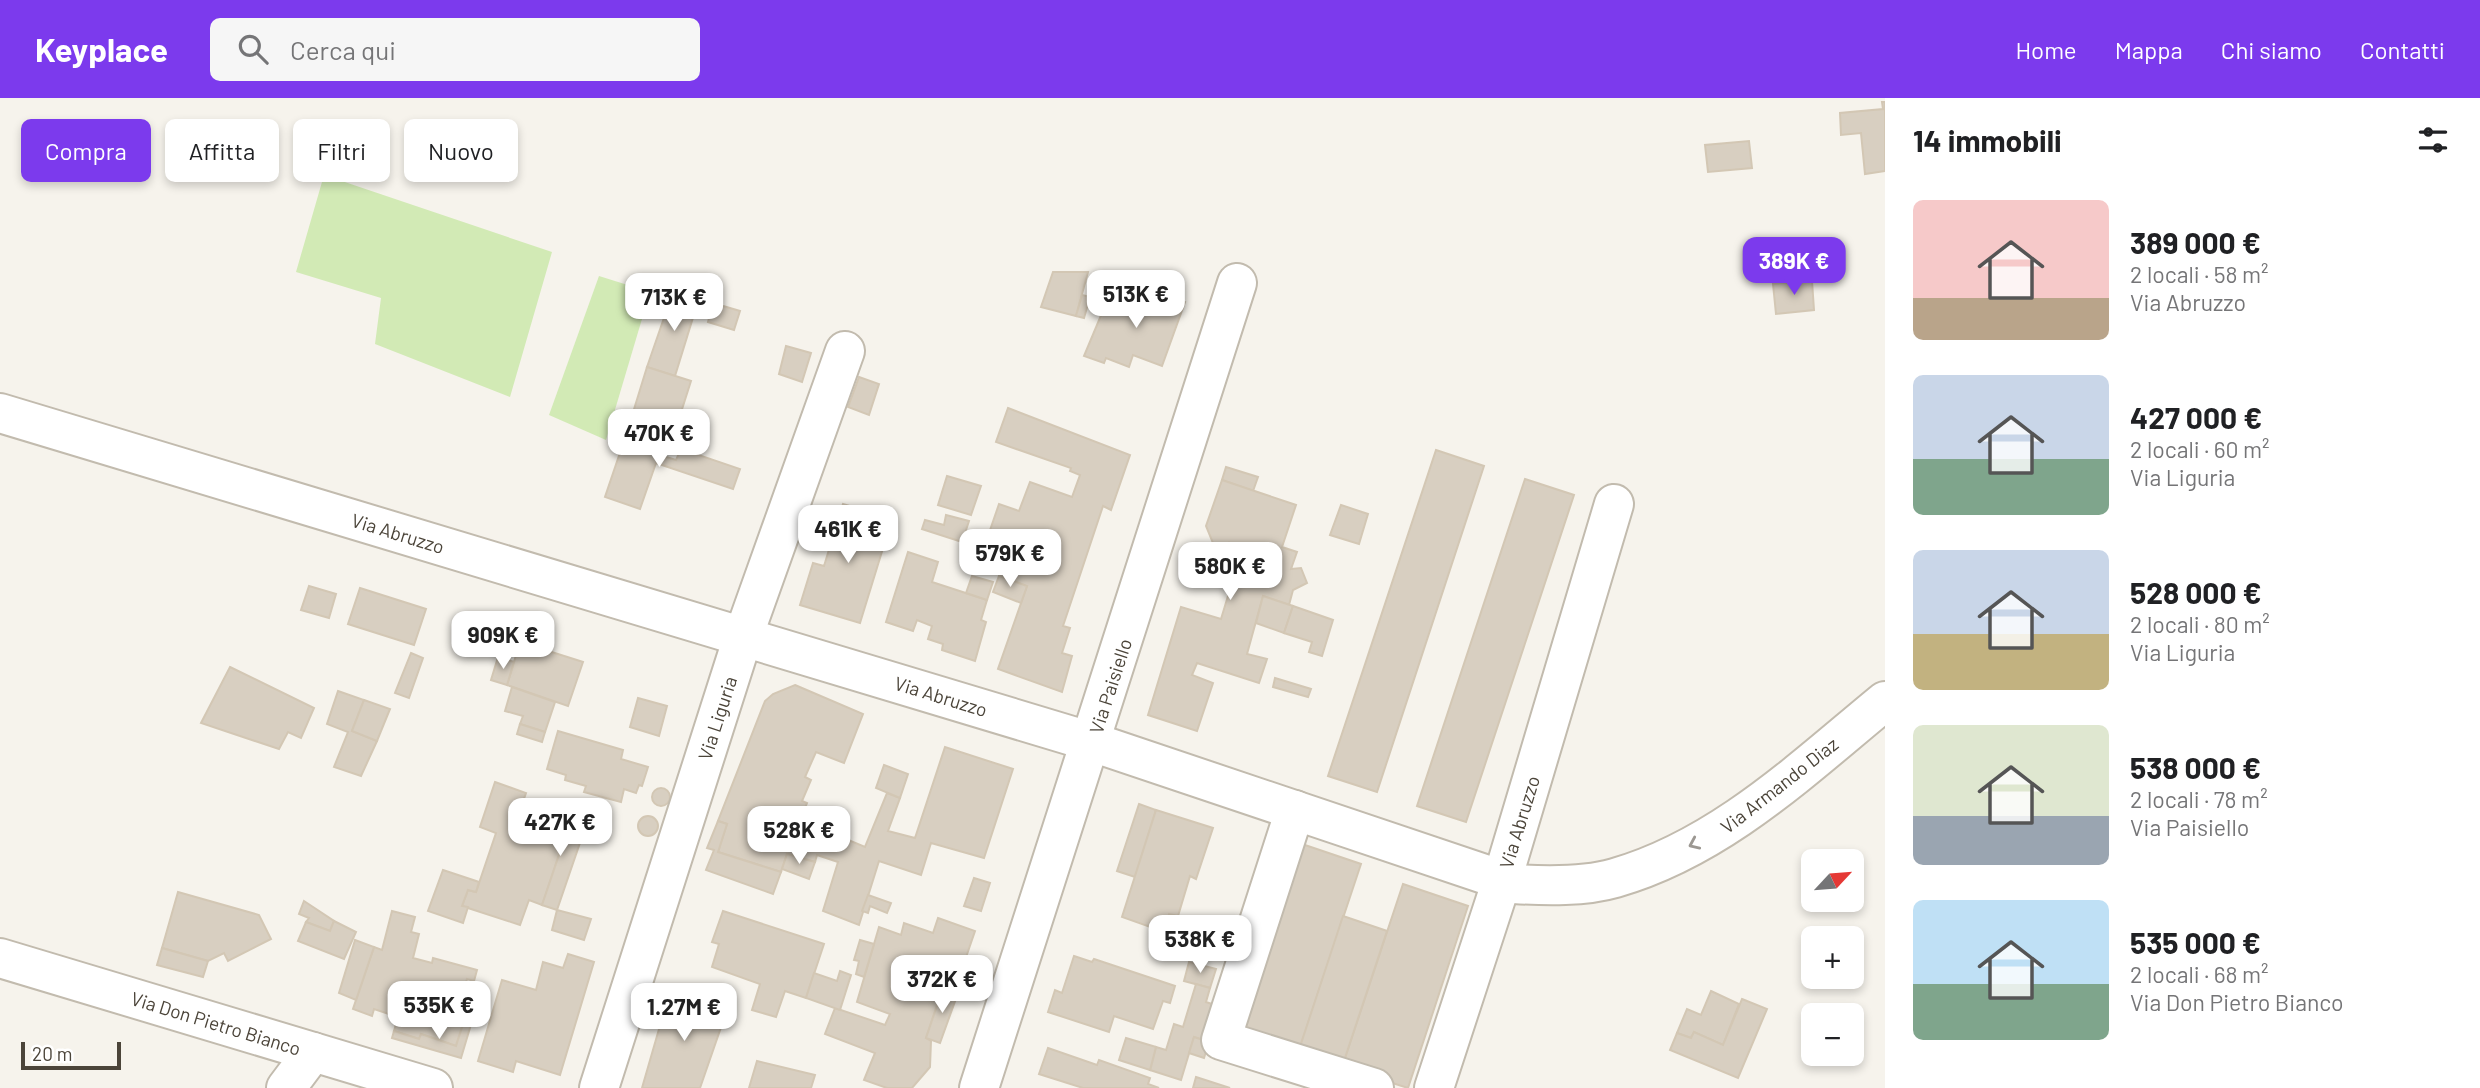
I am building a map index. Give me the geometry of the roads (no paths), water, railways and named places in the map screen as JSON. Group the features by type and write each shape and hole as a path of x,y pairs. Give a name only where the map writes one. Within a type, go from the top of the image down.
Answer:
{"street":[{"name":"Via Paisiello","path":"979,1088 1237,283"},
{"name":"Via Liguria","path":"599,1088 743,637 845,351"},
{"name":"Via Abruzzo","path":"0,413 1092,742 1502,880 1615,504"},
{"name":"Via Armando Diaz","path":"1502,880 1544,886 1614,879 1718,834 1885,701"},
{"path":"1295,810 1221,1040 1374,1088"},
{"path":"1434,1088 1502,880"},
{"name":"Via Don Pietro Bianco","path":"0,958 433,1088"},
{"path":"286,1088 313,1052"}]}
